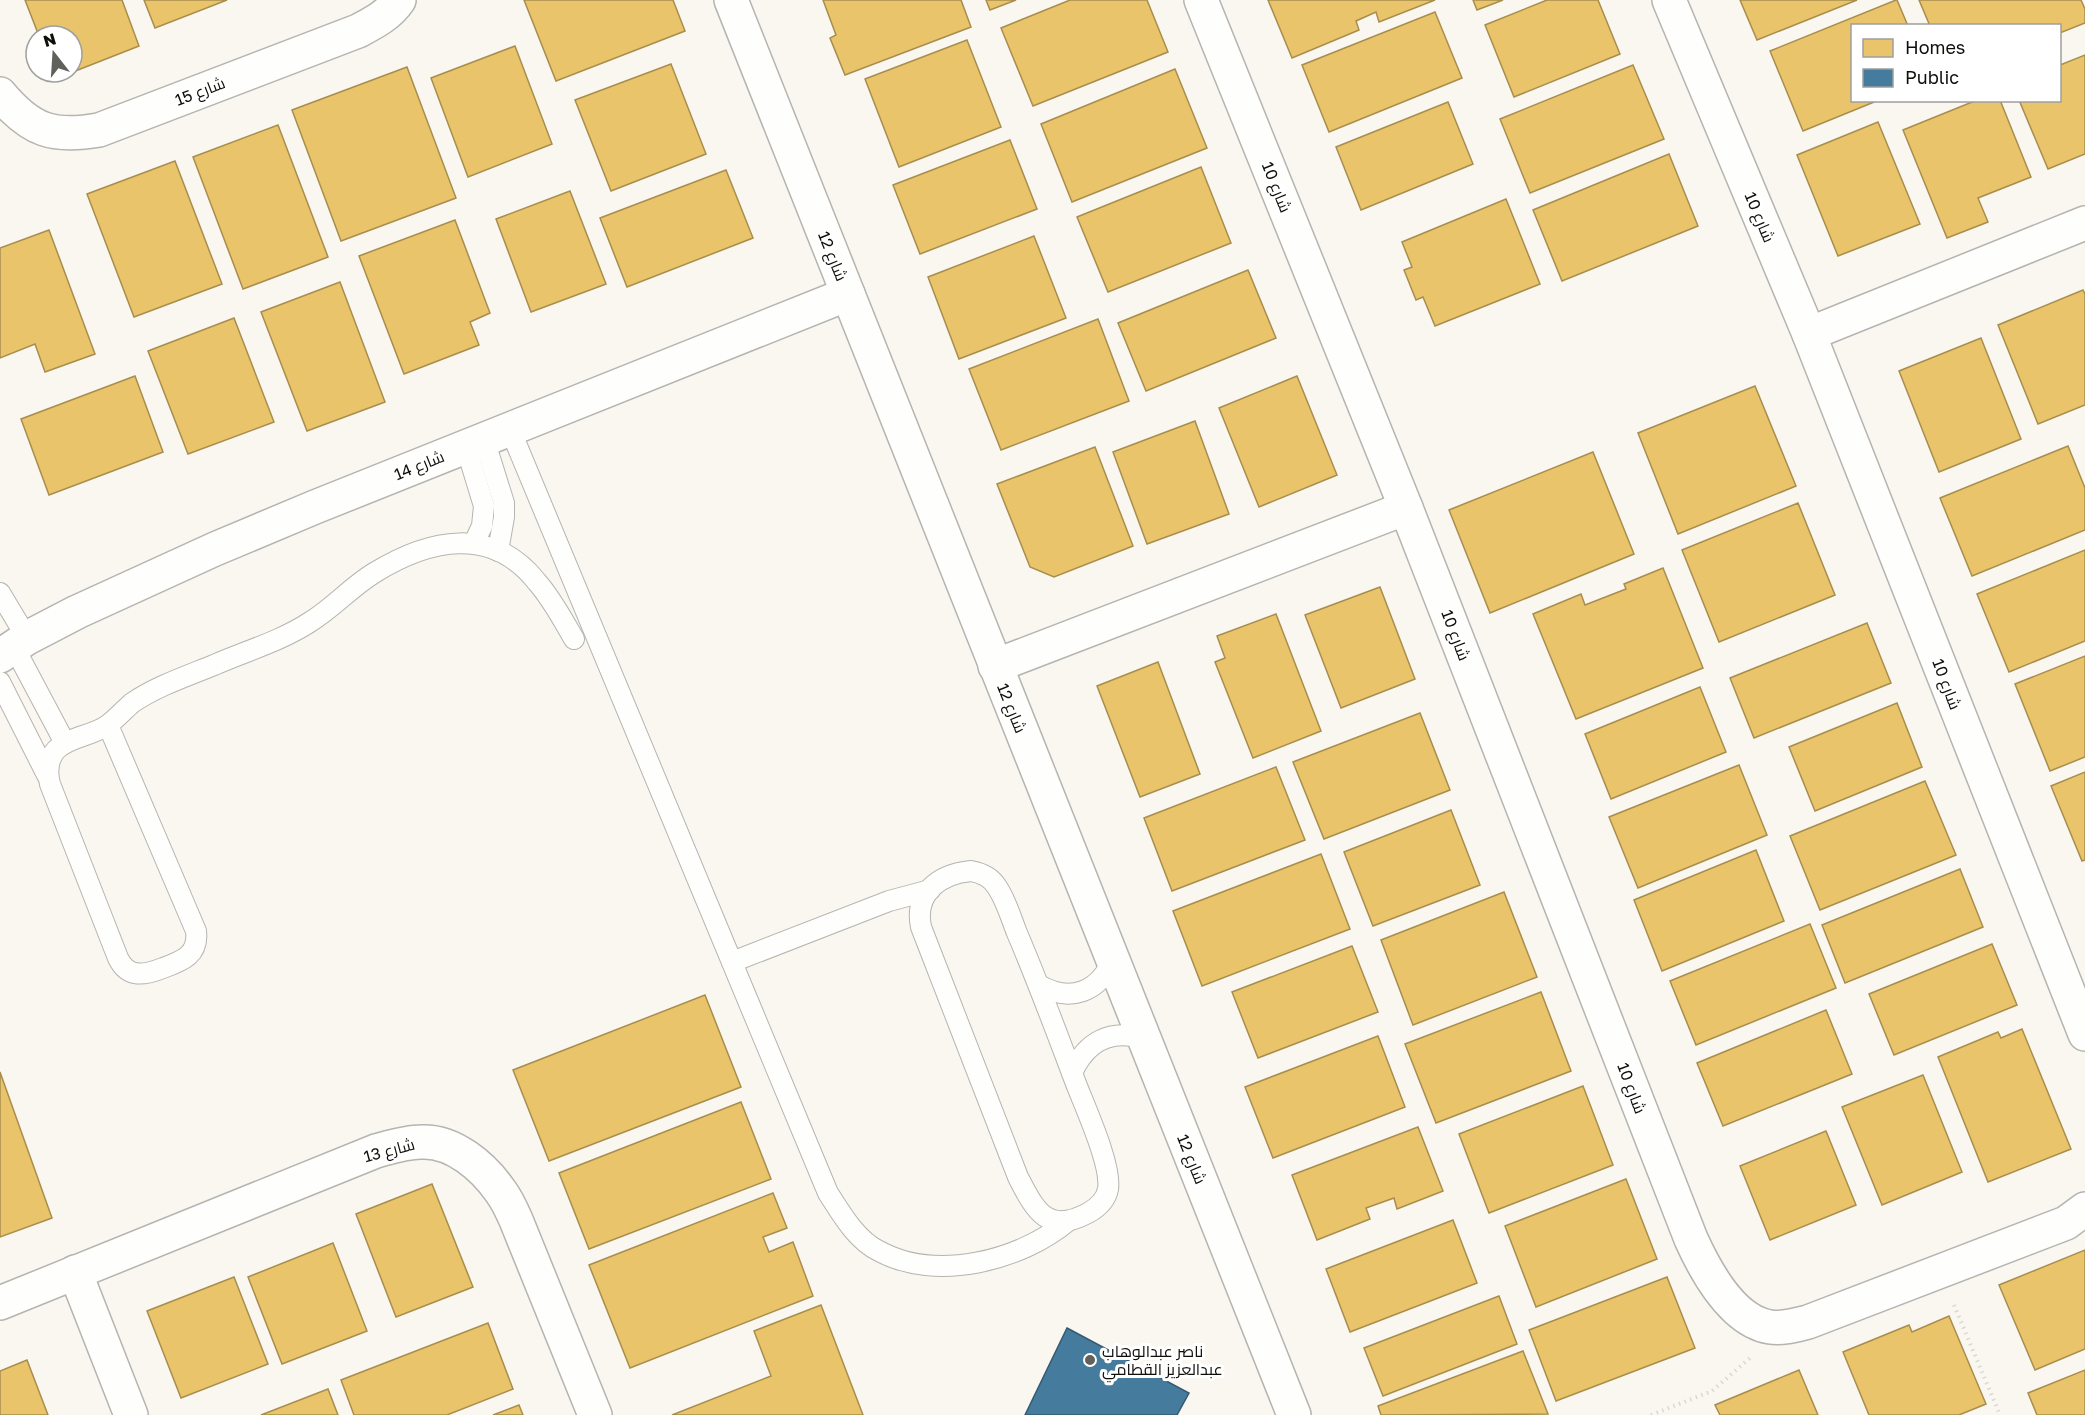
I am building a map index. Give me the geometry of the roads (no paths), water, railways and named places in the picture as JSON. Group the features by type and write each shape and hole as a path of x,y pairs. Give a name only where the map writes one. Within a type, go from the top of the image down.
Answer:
{"street":[{"name":"شارع 15","path":"0,94 20,117 54,133 76,134 99,130 358,31 379,19 399,0"},
{"name":"شارع 12","path":"731,0 1294,1415"},
{"name":"شارع 10","path":"1201,0 1406,508 1691,1239 1705,1268 1726,1298 1755,1321 1770,1327 1789,1327 1808,1322 2066,1223 2085,1209"},
{"name":"شارع 10","path":"1670,0 1809,334 2085,1035"},
{"path":"1809,334 2085,223"},
{"name":"شارع 14","path":"14,647 107,598 215,549 848,294"},
{"path":"995,666 1406,508"},
{"name":"شارع 13","path":"0,1303 376,1151 423,1141 450,1147 469,1159 488,1175 502,1193 516,1220 595,1415"},
{"path":"75,1272 131,1415"}],"lane":[{"path":"474,543 482,526 487,438"},
{"path":"487,438 504,502 504,517 498,551"},
{"path":"487,438 732,962 828,1193 843,1217 877,1251 909,1262 940,1267 970,1264 1008,1254 1054,1233 1068,1221 1095,1209 1103,1201 1108,1189 1100,1145 1039,985 999,890 993,881 979,872 961,872 942,878 922,900 921,927 1018,1177 1032,1205 1043,1215 1054,1221 1068,1221"},
{"path":"47,775 51,756 57,748 108,725 120,713 147,694 306,625 366,579 397,560 449,543 474,543 498,551 519,563 537,581 574,639"},
{"path":"0,593 14,647 65,744"},
{"path":"0,682 47,775 122,965 127,970 140,975 188,958 195,945 196,931 108,725"},
{"path":"732,962 889,901 930,890"},
{"path":"1039,985 1050,991 1064,994 1083,991 1100,982 1113,959"},
{"path":"1072,1073 1082,1054 1100,1040 1122,1034 1144,1039"}],"place":[{"name":"ناصر عبدالوهاب عبدالعزيز القطامي","path":"1090,1360"}]}
